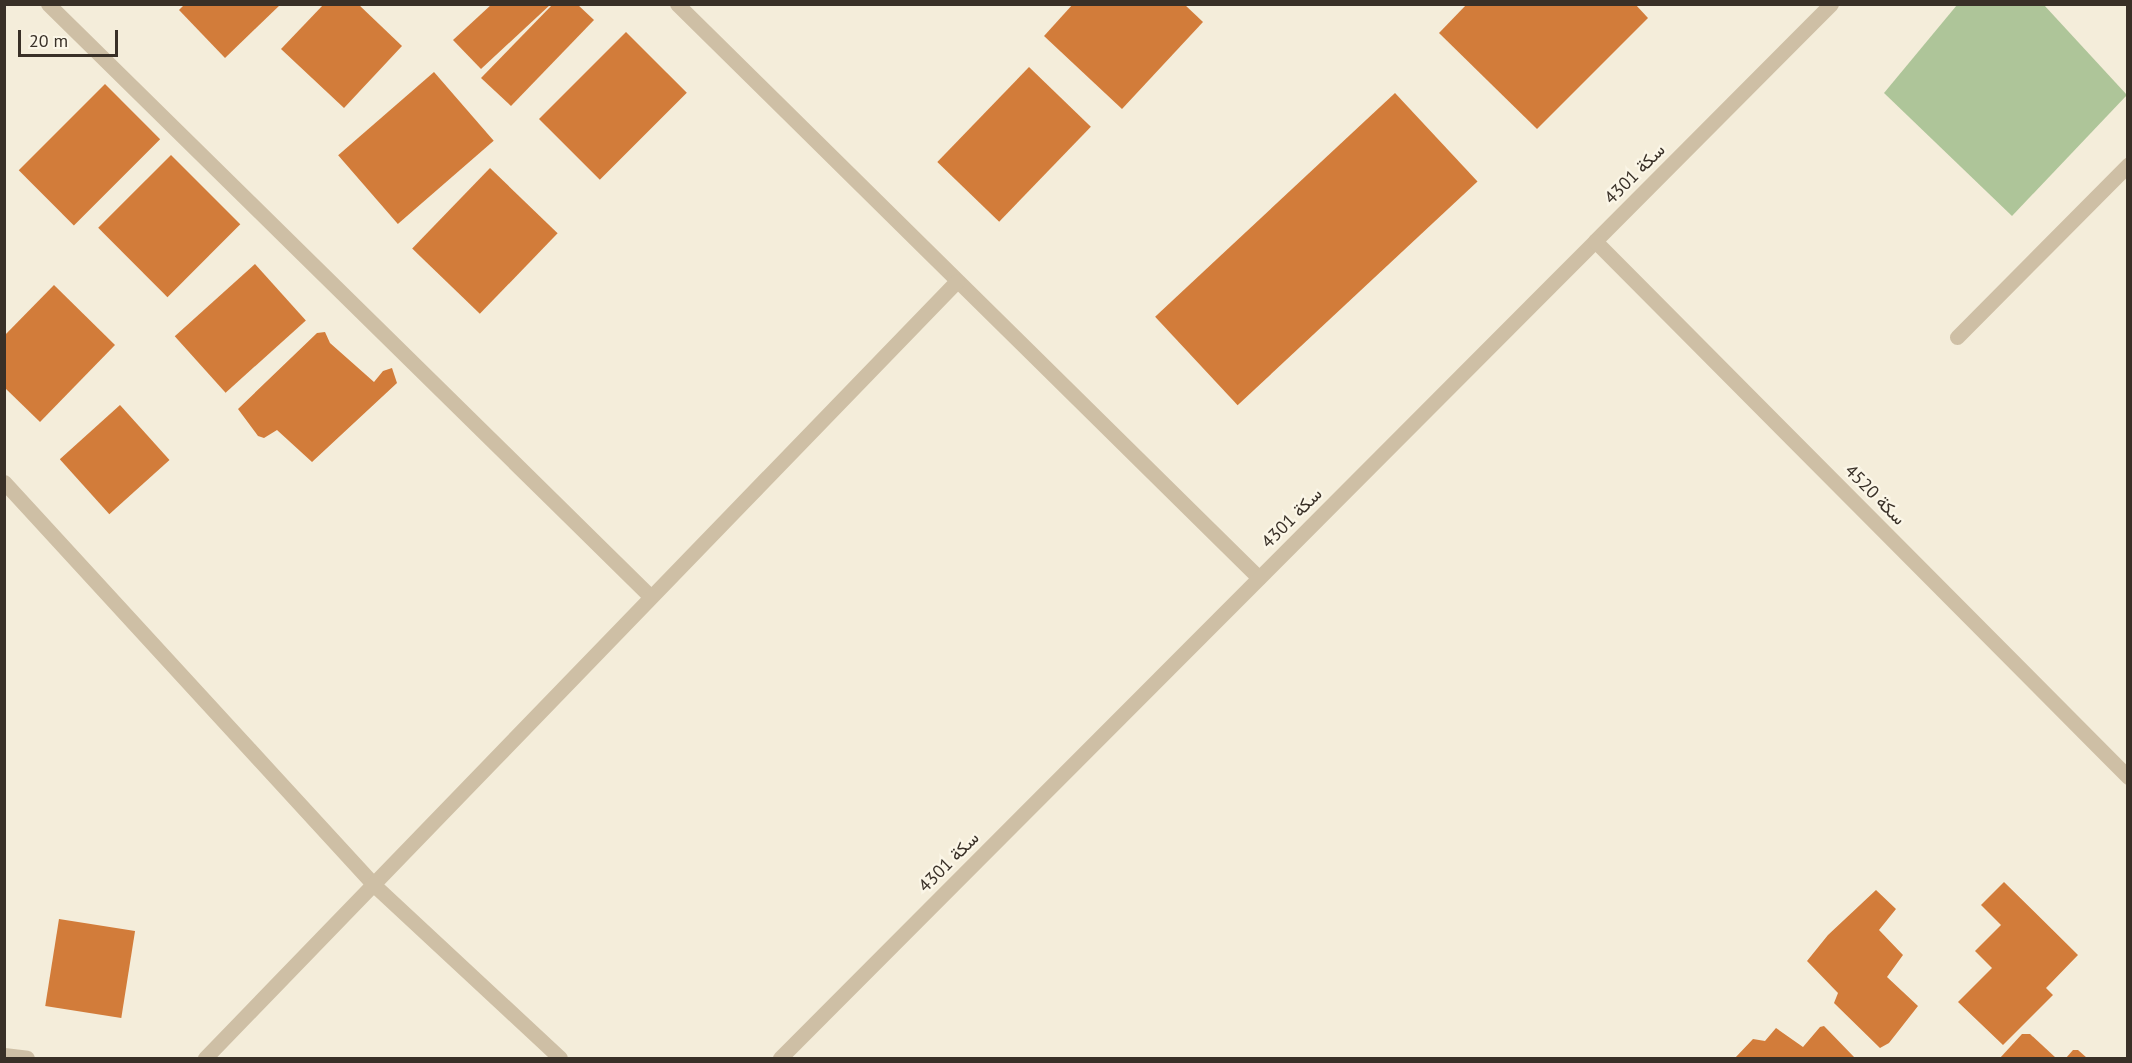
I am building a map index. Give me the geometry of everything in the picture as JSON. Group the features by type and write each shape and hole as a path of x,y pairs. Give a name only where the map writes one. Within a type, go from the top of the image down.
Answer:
{"street":[{"path":"48,4 650,596"},
{"path":"677,4 1259,578"},
{"name":"سكة 4301","path":"780,1059 1827,6"},
{"path":"1957,337 2127,165"},
{"name":"سكة 4520","path":"1595,241 2127,777"},
{"path":"205,1059 650,596 957,281"},
{"path":"4,482 374,885 561,1059"},
{"path":"4,1055 27,1059"}],"green space":[{"path":"1957,5 2044,5 2127,95 2012,216 1884,93"}],"building":[{"path":"185,4 281,4 225,58 179,10"},
{"path":"324,4 358,4 402,46 344,108 281,49"},
{"path":"492,4 551,4 481,69 453,40"},
{"path":"553,4 577,4 594,20 511,106 481,78"},
{"path":"1073,4 1184,4 1203,22 1122,109 1044,36"},
{"path":"1467,4 1635,4 1648,18 1537,129 1439,33"},
{"path":"626,32 687,93 600,180 539,119"},
{"path":"1029,67 1091,127 999,222 937,162"},
{"path":"434,72 494,141 398,224 338,155"},
{"path":"105,84 160,139 74,225 19,170"},
{"path":"1395,93 1478,181 1238,405 1155,317"},
{"path":"171,155 240,224 167,297 98,228"},
{"path":"490,168 558,233 480,314 412,249"},
{"path":"255,264 306,320 226,393 175,336"},
{"path":"54,285 115,345 40,422 4,387 4,336"},
{"path":"325,332 330,343 374,382 383,371 392,368 397,383 312,462 277,430 264,438 258,436 238,409 317,333"},
{"path":"120,405 170,460 109,514 60,459"},
{"path":"2004,882 2078,955 2046,988 2053,995 2003,1045 1958,1002 1992,968 1975,951 2001,925 1981,905"},
{"path":"1876,890 1896,909 1879,930 1903,955 1887,977 1918,1006 1889,1043 1880,1048 1834,1003 1838,993 1807,961 1828,935"},
{"path":"59,919 135,931 121,1018 45,1006"},
{"path":"1824,1026 1855,1058 1735,1058 1753,1039 1765,1041 1776,1028 1803,1047 1820,1027"},
{"path":"2022,1034 2030,1034 2056,1058 2000,1058"},
{"path":"2073,1050 2078,1050 2087,1058 2066,1058"}]}
